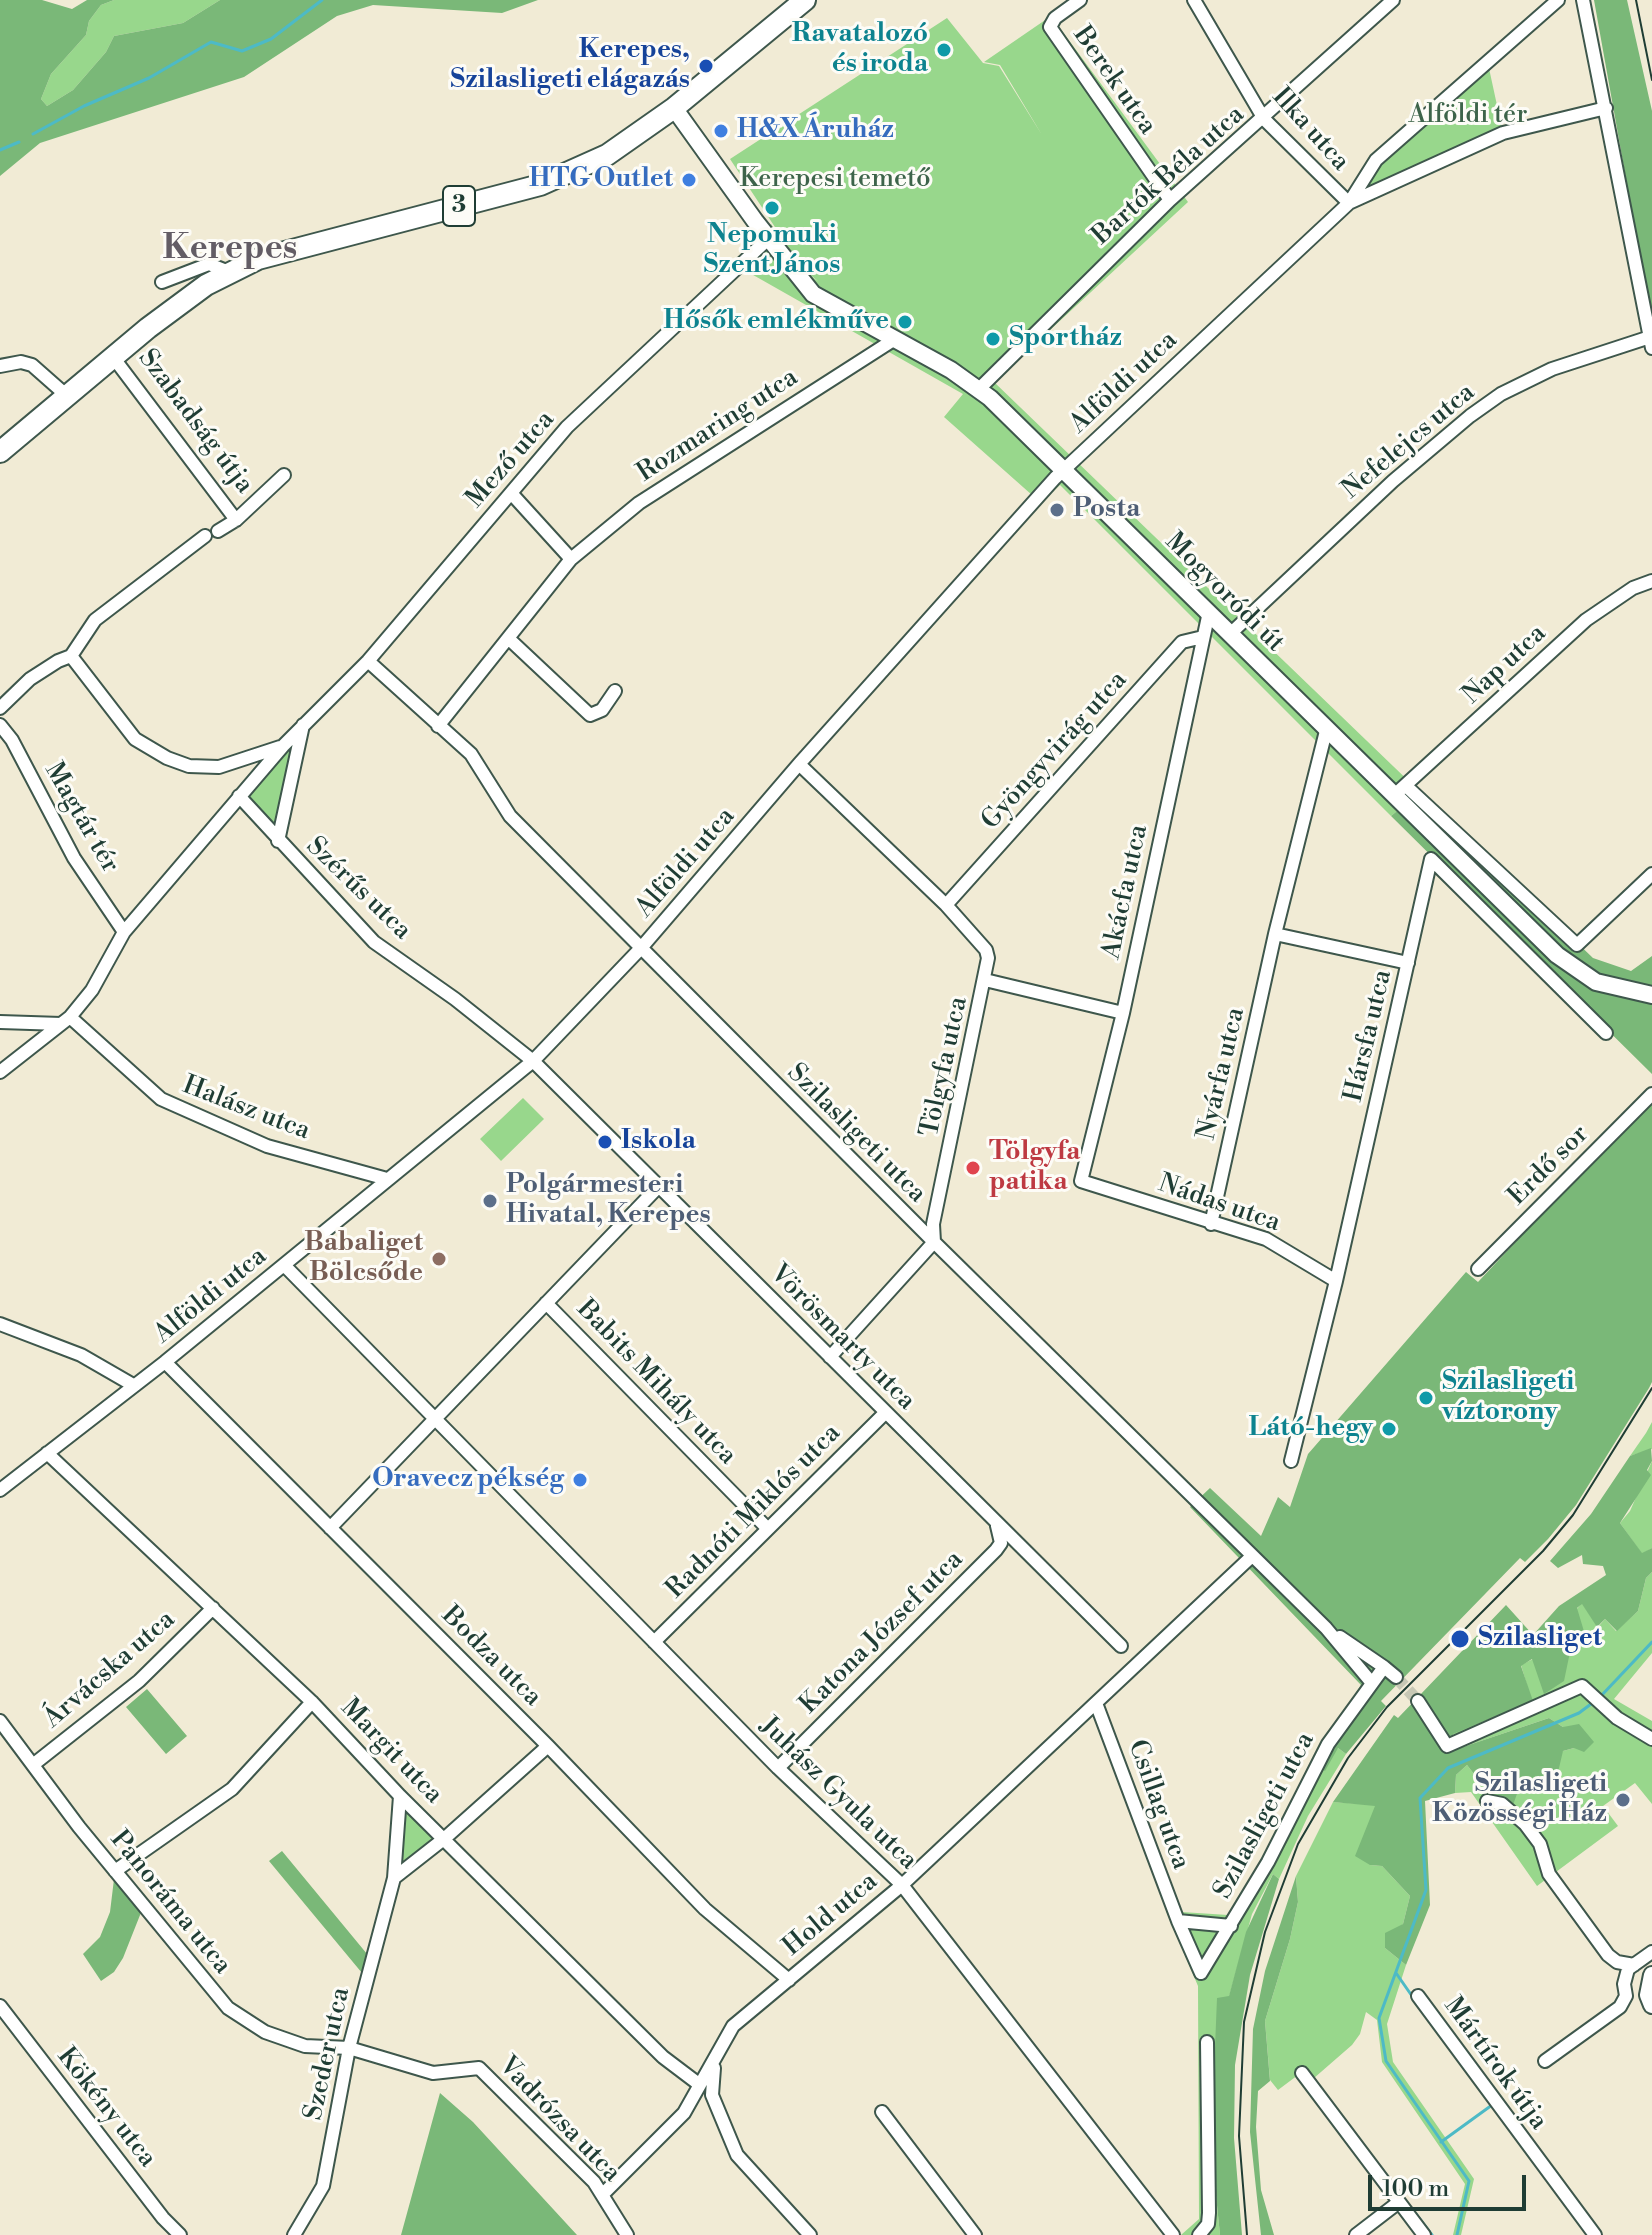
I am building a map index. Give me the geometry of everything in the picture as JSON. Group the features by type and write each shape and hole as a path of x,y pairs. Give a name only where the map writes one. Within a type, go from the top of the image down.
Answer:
{"main road":[{"name":"Szabadság útja","path":"0,452 177,305 229,272 258,259 540,185 607,155 674,108 805,0"}],"street":[{"name":"Berek utca","path":"1080,0 1055,18 1050,27 1170,200"},
{"name":"Ilka utca","path":"1194,0 1264,119 1349,203"},
{"name":"Bartók Béla utca","path":"979,389 1170,200 1264,119 1393,0"},
{"name":"Alföldi utca","path":"0,1490 165,1362 533,1061 641,948 799,764 1064,469 1349,203 1376,160 1558,0"},
{"path":"1583,0 1651,343"},
{"name":"Mogyoródi út","path":"674,108 768,239 813,294 979,389 1327,727 1577,945 1652,874"},
{"name":"Alföldi utca","path":"1349,203 1503,133 1606,108"},
{"name":"Mező utca","path":"0,1072 66,1021 92,990 124,932 283,746 368,661 567,427 768,239"},
{"name":"Szabadság útja","path":"162,282 209,264 229,272"},
{"name":"Rozmaring utca","path":"438,726 571,559 639,503 895,339"},
{"name":"Nefelejcs utca","path":"1230,634 1431,446 1501,394 1552,369 1651,343"},
{"name":"Szabadság útja","path":"113,357 236,520"},
{"path":"0,366 21,362 32,365 66,395"},
{"name":"Szabadság útja","path":"71,656 95,620 212,533 236,520 284,475"},
{"path":"511,493 571,559"},
{"name":"Nap utca","path":"1401,790 1586,620 1633,588 1652,581"},
{"name":"Akácfa utca","path":"1081,1181 1123,1013 1209,612"},
{"name":"Gyöngyvirág utca","path":"946,905 1182,642 1203,637"},
{"path":"508,638 590,715 602,710 615,691"},
{"path":"0,708 30,679 71,656 135,739 167,758 189,766 219,767 283,746"},
{"name":"Szilasligeti utca","path":"368,661 481,765 510,816 934,1242 1326,1628 1371,1682"},
{"name":"Magtár tér","path":"0,725 12,740 74,858 124,932"},
{"path":"278,841 303,725"},
{"name":"Nyárfa utca","path":"1211,1224 1275,934 1327,727"},
{"name":"Tölgyfa utca","path":"799,764 946,905 986,950 985,980 933,1224 934,1242"},
{"name":"Mogyoródi út","path":"1401,790 1572,967 1610,988 1652,995"},
{"name":"Szérűs utca","path":"239,796 374,942 455,999 533,1061"},
{"name":"Hársfa utca","path":"1291,1461 1336,1281 1431,859 1606,1033"},
{"path":"1275,934 1408,963"},
{"path":"985,980 1123,1013"},
{"path":"0,1022 66,1021"},
{"name":"Halász utca","path":"66,1021 161,1099 267,1146 387,1179"},
{"name":"Vörösmarty utca","path":"533,1061 1121,1646"},
{"name":"Erdő sor","path":"1478,1269 1652,1094"},
{"name":"Nádas utca","path":"1081,1181 1266,1239 1336,1281"},
{"path":"330,1528 659,1186"},
{"path":"830,1357 934,1242"},
{"name":"Juhász Gyula utca","path":"284,1265 778,1768 902,1885 1173,2235"},
{"name":"Babits Mihály utca","path":"546,1303 767,1528"},
{"path":"0,1324 81,1355 133,1385"},
{"name":"Bodza utca","path":"165,1362 548,1746 705,1909 789,1980"},
{"name":"Radnóti Miklós utca","path":"654,1642 885,1413"},
{"name":"Margit utca","path":"47,1453 312,1702 400,1796 619,2015 663,2057 700,2085"},
{"name":"Katona József utca","path":"778,1768 996,1550 1001,1543 996,1523"},
{"name":"Hold utca","path":"603,2194 684,2113 733,2026 902,1885 1251,1557"},
{"name":"Árvácska utca","path":"34,1764 139,1681 213,1608"},
{"name":"Szilasligeti utca","path":"1326,1628 1396,1677"},
{"name":"Szilasligeti utca","path":"1201,1973 1268,1862 1328,1744 1384,1667"},
{"path":"1418,1701 1447,1746 1582,1686 1596,1700 1652,1739"},
{"path":"115,1871 232,1789 312,1702"},
{"name":"Csillag utca","path":"1096,1703 1178,1921 1201,1973"},
{"name":"Panoráma utca","path":"0,1721 115,1871 228,2008 265,2032 305,2046 349,2048"},
{"path":"394,1878 445,1838 548,1746"},
{"name":"Szeder utca","path":"294,2235 323,2186 349,2048 394,1878 400,1796"},
{"path":"1487,1801 1502,1804 1525,1824 1540,1844 1549,1874 1608,1955 1617,1962 1634,1965"},
{"path":"1178,1921 1231,1926"},
{"path":"1545,2061 1620,2007 1626,1996 1624,1976 1652,1952"},
{"path":"1650,1980 1652,2005"},
{"name":"Mártírok útja","path":"1418,1996 1595,2235"},
{"name":"Kökény utca","path":"0,2006 163,2218 180,2235"},
{"path":"1199,2235 1208,2224 1209,2213 1207,2042"},
{"name":"Vadrózsa utca","path":"349,2048 433,2073 479,2068 603,2194 627,2235"},
{"path":"715,2058 712,2095 721,2123 737,2155 810,2235"},
{"path":"1302,2073 1424,2235"},
{"path":"882,2112 975,2235"},
{"path":"1356,2235 1399,2202"}],"green space":[{"path":"0,0 42,0 72,9 87,0 114,0 101,5 89,21 86,35 51,74 41,99 47,106 73,90 106,52 114,36 183,23 220,0 538,0 502,13 373,5 337,16 244,77 40,143 0,176"},
{"path":"114,0 220,0 183,23 114,36 106,52 73,90 47,106 41,99 51,74 86,35 89,21 101,5"},
{"path":"1594,0 1627,0 1652,111 1652,324"},
{"name":"Kerepesi temető","path":"1051,16 1188,202 994,382 1420,792 1391,816 1060,485 1041,503 944,417 963,394 732,263 771,224 801,269 819,282 802,268 730,159 947,18 983,63 999,66 1042,135 1000,65 984,62"},
{"name":"Alföldi tér","path":"1487,59 1503,133 1349,203 1376,160"},
{"path":"303,725 278,841 239,796"},
{"path":"1420,792 1593,958 1631,971 1652,956 1652,1074 1391,816"},
{"path":"1652,1097 1652,1382 1576,1505 1548,1539 1525,1562 1520,1558 1381,1701 1386,1706 1346,1754 1338,1748 1325,1771 1312,1762 1361,1685 1190,1507 1210,1488 1261,1536 1278,1497 1290,1507 1308,1454 1466,1272 1478,1282"},
{"path":"523,1098 544,1119 501,1161 480,1139"},
{"path":"1652,1422 1652,1449 1630,1456 1646,1433"},
{"path":"1651,1448 1652,1461 1647,1470 1651,1475 1620,1523 1642,1553 1652,1548 1652,1572 1646,1578 1638,1611 1617,1631 1605,1619 1597,1627 1582,1604 1577,1608 1586,1638 1570,1652 1564,1681 1544,1694 1532,1659 1521,1666 1533,1701 1453,1734 1457,1749 1549,1718 1563,1727 1579,1724 1594,1742 1584,1752 1574,1748 1563,1751 1555,1785 1537,1779 1518,1791 1513,1805 1494,1800 1467,1765 1456,1775 1455,1793 1425,1801 1430,1905 1406,1965 1385,1948 1385,1933 1403,1924 1410,1896 1382,1866 1370,1865 1355,1856 1375,1806 1333,1802 1394,1715 1398,1718 1506,1605 1533,1635 1559,1606 1606,1575 1603,1566 1583,1564 1582,1555 1558,1568 1550,1561 1591,1514 1630,1456"},
{"path":"1652,1461 1652,1548 1642,1554 1620,1523 1630,1511"},
{"path":"1652,1572 1652,1653 1614,1699 1652,1721 1652,1804 1635,1783 1603,1806 1618,1826 1537,1886 1471,1792 1455,1793 1456,1775 1467,1765 1494,1800 1518,1791 1538,1778 1563,1751 1574,1748 1563,1727 1549,1718 1457,1749 1453,1733 1532,1702 1521,1665 1533,1659 1582,1603 1598,1627 1605,1619 1616,1631 1638,1611 1646,1578"},
{"path":"147,1689 187,1736 166,1754 126,1707"},
{"path":"1338,1748 1346,1754 1308,1816 1279,1879 1273,1874 1252,1914 1229,1997 1211,2146 1220,2235 1181,2235 1199,2219 1198,1986 1166,1911 1228,1915 1265,1858 1312,1762"},
{"path":"400,1796 445,1838 394,1878"},
{"path":"1333,1802 1376,1805 1370,1865 1382,1866 1410,1896 1403,1924 1385,1948 1406,1965 1387,2024 1393,2062 1474,2179 1461,2235 1453,2235 1465,2184 1382,2062 1377,2020 1366,2012 1360,2034 1352,2045 1306,2085 1298,2075 1278,2090 1270,2080 1265,2021 1298,1902 1296,1876"},
{"path":"282,1851 372,1960 367,1979 269,1861"},
{"path":"115,1871 144,1905 123,1958 114,1972 101,1981 83,1954 100,1937 110,1912"},
{"path":"1273,1874 1279,1879 1250,1975 1235,2065 1234,2138 1242,2235 1220,2235 1211,2146 1217,1998 1229,1996 1246,1932"},
{"path":"1296,1876 1298,1902 1265,2021 1270,2081 1258,2091 1256,2127 1261,2190 1274,2235 1261,2235 1250,2132 1253,2029 1265,1971"},
{"path":"440,2093 473,2122 577,2235 401,2235"}],"waterway":[{"path":"33,134 84,106 149,78 211,42 242,51 271,39 322,0"},
{"path":"0,150 19,142"},
{"path":"1601,1696 1652,1642"},
{"path":"1457,2235 1469,2181 1386,2061 1379,2018 1426,1890 1420,1798 1448,1768 1579,1713 1595,1701"},
{"path":"1396,1973 1412,1996"},
{"path":"1441,2142 1492,2105"},
{"path":"1412,2209 1432,2235"}],"tunnel":[{"path":"1396,1677 1418,1701"}],"tram line":[{"path":"1636,0 1652,80"},
{"path":"1247,2235 1239,2136 1244,2022 1265,1932 1298,1844 1348,1758 1387,1707 1543,1551 1573,1515 1652,1388"}],"place":[{"name":"Ravatalozó és iroda","path":"944,50"},
{"name":"Kerepes, Szilasligeti elágazás","path":"706,66"},
{"name":"H&X Áruház","path":"721,131"},
{"name":"HTG Outlet","path":"689,180"},
{"name":"Nepomuki Szent János","path":"772,208"},
{"name":"Hősők emlékműve","path":"905,322"},
{"name":"Sportház","path":"993,339"},
{"name":"Posta","path":"1057,510"},
{"name":"Iskola","path":"605,1142"},
{"name":"Tölgyfa patika","path":"973,1168"},
{"name":"Polgármesteri Hivatal, Kerepes","path":"490,1201"},
{"name":"Babaliget Bölcsőde","path":"439,1259"},
{"name":"Szilasligeti víztorony","path":"1426,1398"},
{"name":"Látó-hegy","path":"1389,1429"},
{"name":"Oravecz pékség","path":"580,1480"},
{"name":"Szilasliget","path":"1460,1639"},
{"name":"Szilasligeti Közösségi Ház","path":"1623,1800"}],"district":[{"name":"Kerepes","path":"230,250"}]}
